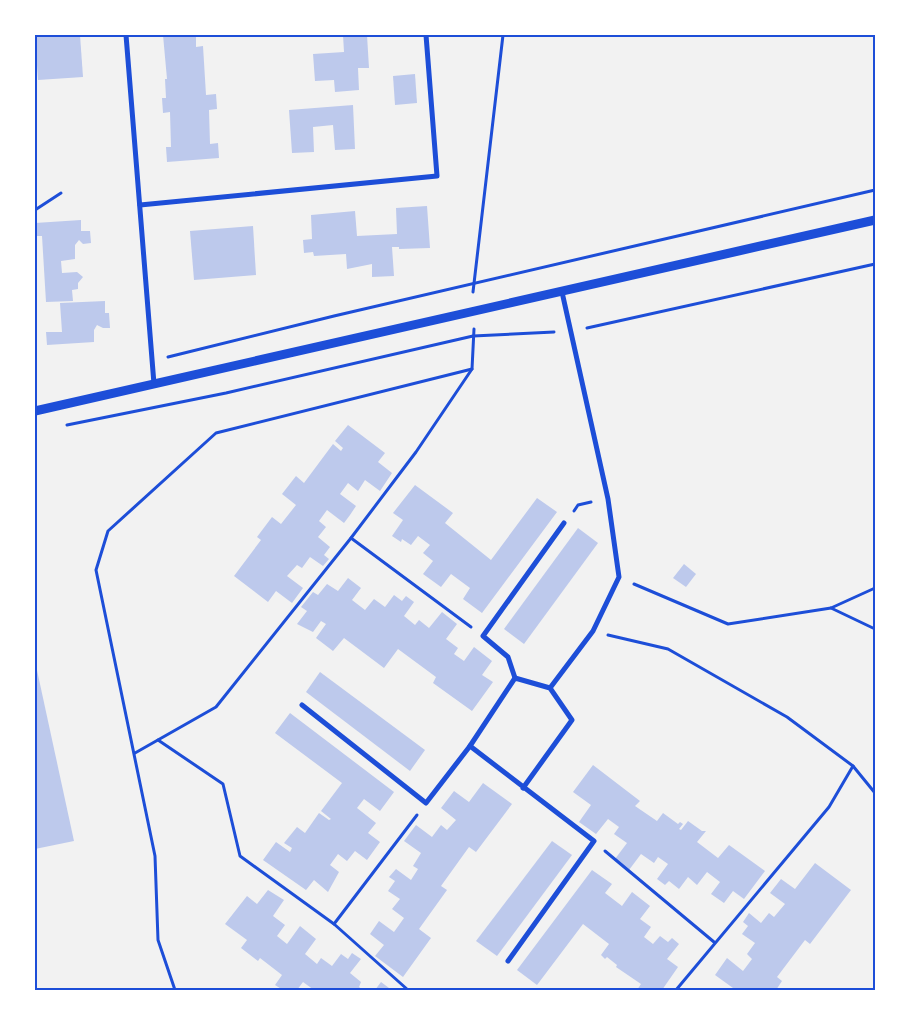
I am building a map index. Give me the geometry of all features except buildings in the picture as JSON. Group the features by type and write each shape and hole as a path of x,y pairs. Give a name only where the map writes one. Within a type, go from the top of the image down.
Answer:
{"street":[{"path":"126,35 154,385"},
{"path":"140,205 438,176 426,35"},
{"path":"35,411 474,313 875,220"},
{"path":"550,688 593,631 619,578 608,499 562,292"},
{"path":"515,678 508,657 483,636 564,524"},
{"path":"515,678 550,688 572,720 523,788"},
{"path":"302,705 426,803 470,746 515,678"},
{"path":"470,746 594,841 508,961"}],"path":[{"path":"135,753 216,707 351,538 416,452 472,369 474,313 472,284 503,35"},
{"path":"152,361 875,190"},
{"path":"35,210 61,193"},
{"path":"64,426 226,393 473,336 571,332 875,264"},
{"path":"175,990 158,940 154,856 135,753 96,570 108,531 216,433 472,369"},
{"path":"564,524 578,505 608,499"},
{"path":"351,538 483,636"},
{"path":"619,578 728,624 831,608 875,588"},
{"path":"831,608 875,629"},
{"path":"593,631 668,649 787,717 853,766 875,793"},
{"path":"158,740 223,784 240,856 334,924 408,990"},
{"path":"676,990 714,942 829,807 853,766"},
{"path":"334,924 426,803"},
{"path":"594,841 714,942"}]}
